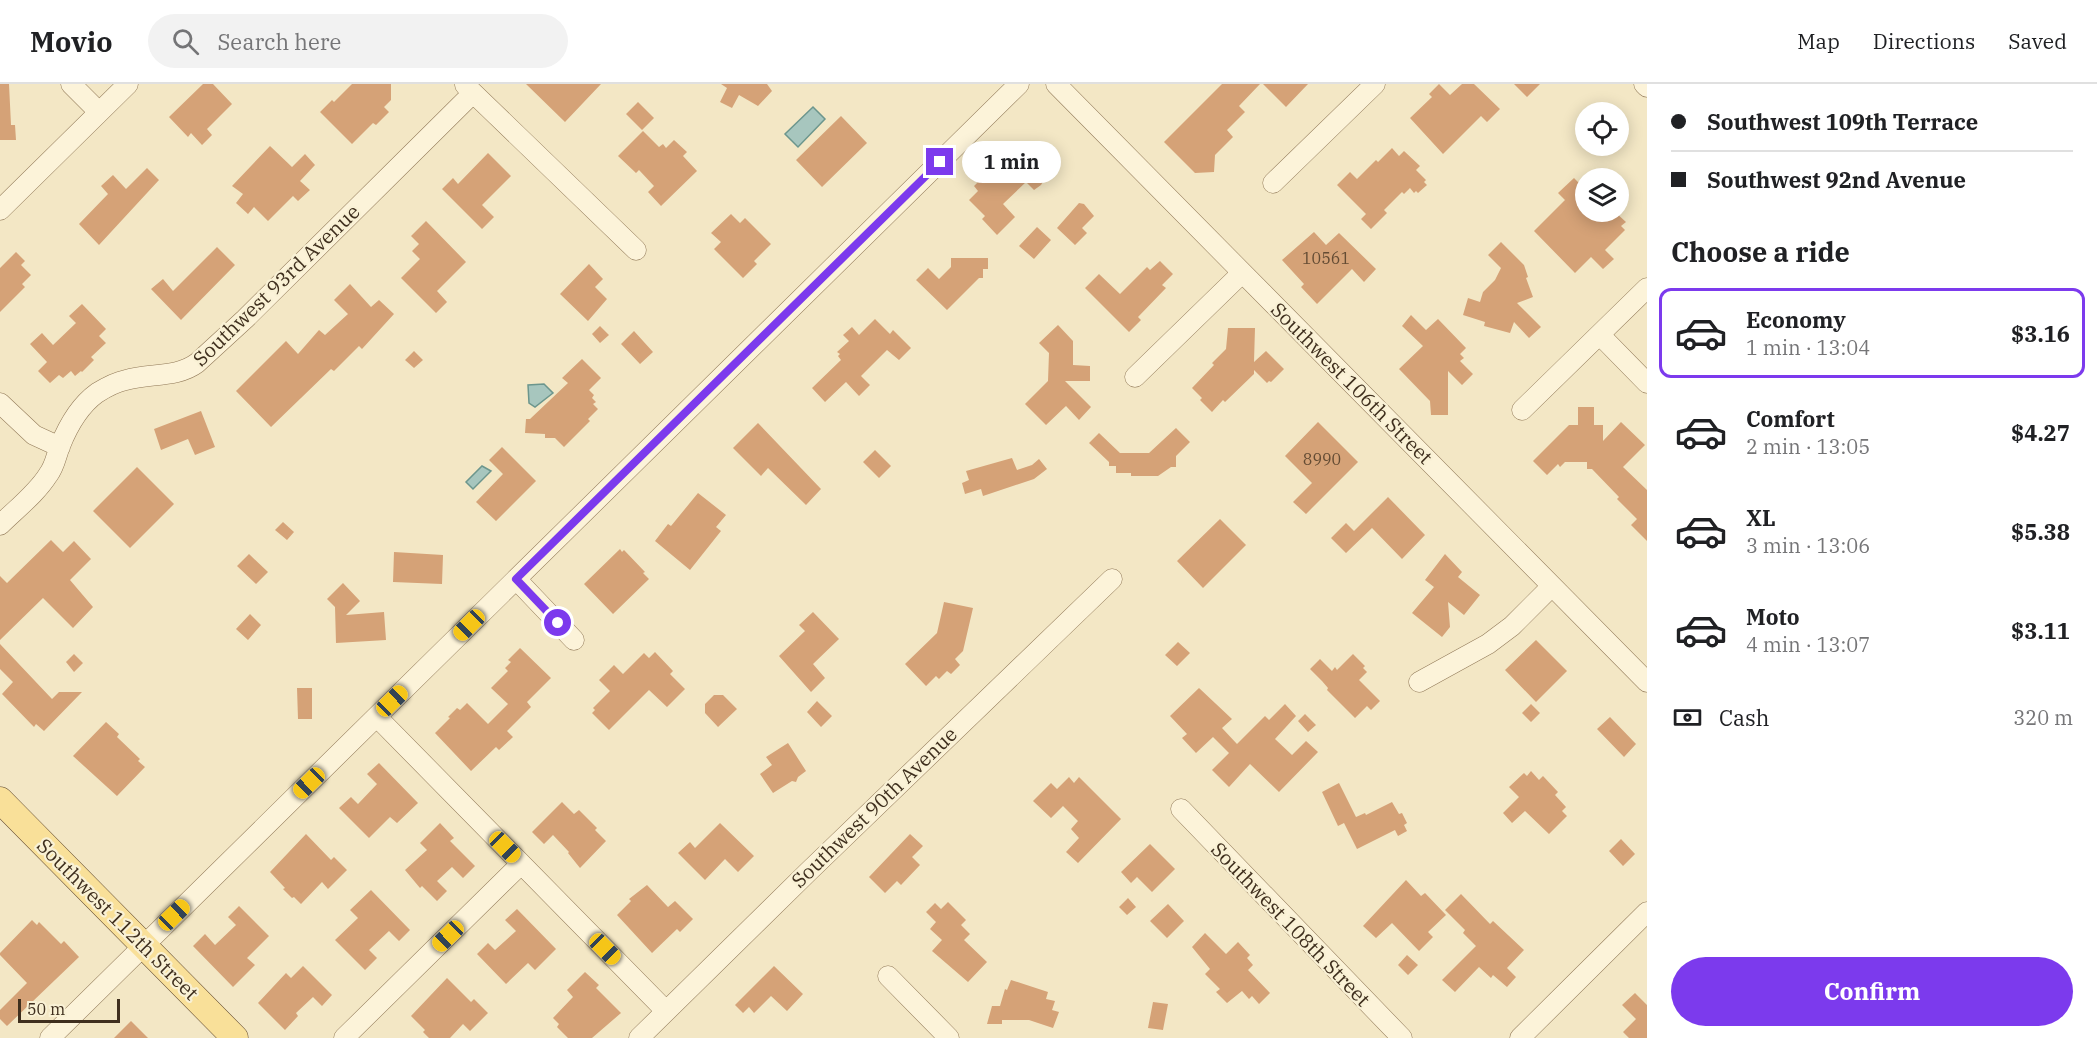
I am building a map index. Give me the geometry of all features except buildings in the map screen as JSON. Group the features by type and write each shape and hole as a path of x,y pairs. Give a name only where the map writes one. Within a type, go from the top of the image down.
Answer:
{"main road":[{"name":"Southwest 112th Street","path":"0,800 235,1038"}],"street":[{"path":"71,84 99,112"},
{"path":"0,210 128,84"},
{"path":"50,1038 1019,84"},
{"name":"Southwest 106th Street","path":"1056,84 1647,682"},
{"path":"1273,183 1375,84"},
{"path":"468,89 636,250"},
{"name":"Southwest 93rd Avenue","path":"0,525 48,476 71,421 95,394 127,379 168,374 189,368 197,363 245,319 468,89"},
{"path":"1136,377 1242,273"},
{"path":"1522,410 1647,288"},
{"path":"1600,335 1647,383"},
{"path":"0,403 34,435 60,447"},
{"path":"516,579 574,640"},
{"name":"Southwest 90th Avenue","path":"639,1038 1112,579"},
{"path":"1419,682 1488,644 1512,626 1552,586"},
{"path":"377,717 666,1011"},
{"name":"Southwest 108th Street","path":"1181,809 1402,1038"},
{"path":"344,1038 521,864"},
{"path":"1520,1038 1647,912"},
{"path":"888,976 949,1038"}],"water":[{"path":"813,107 825,119 798,147 785,134"},
{"path":"544,384 553,393 535,407 529,403 528,385"},
{"path":"482,466 491,471 473,489 466,482"}],"route":[{"path":"558,623 516,579 940,162"}]}
